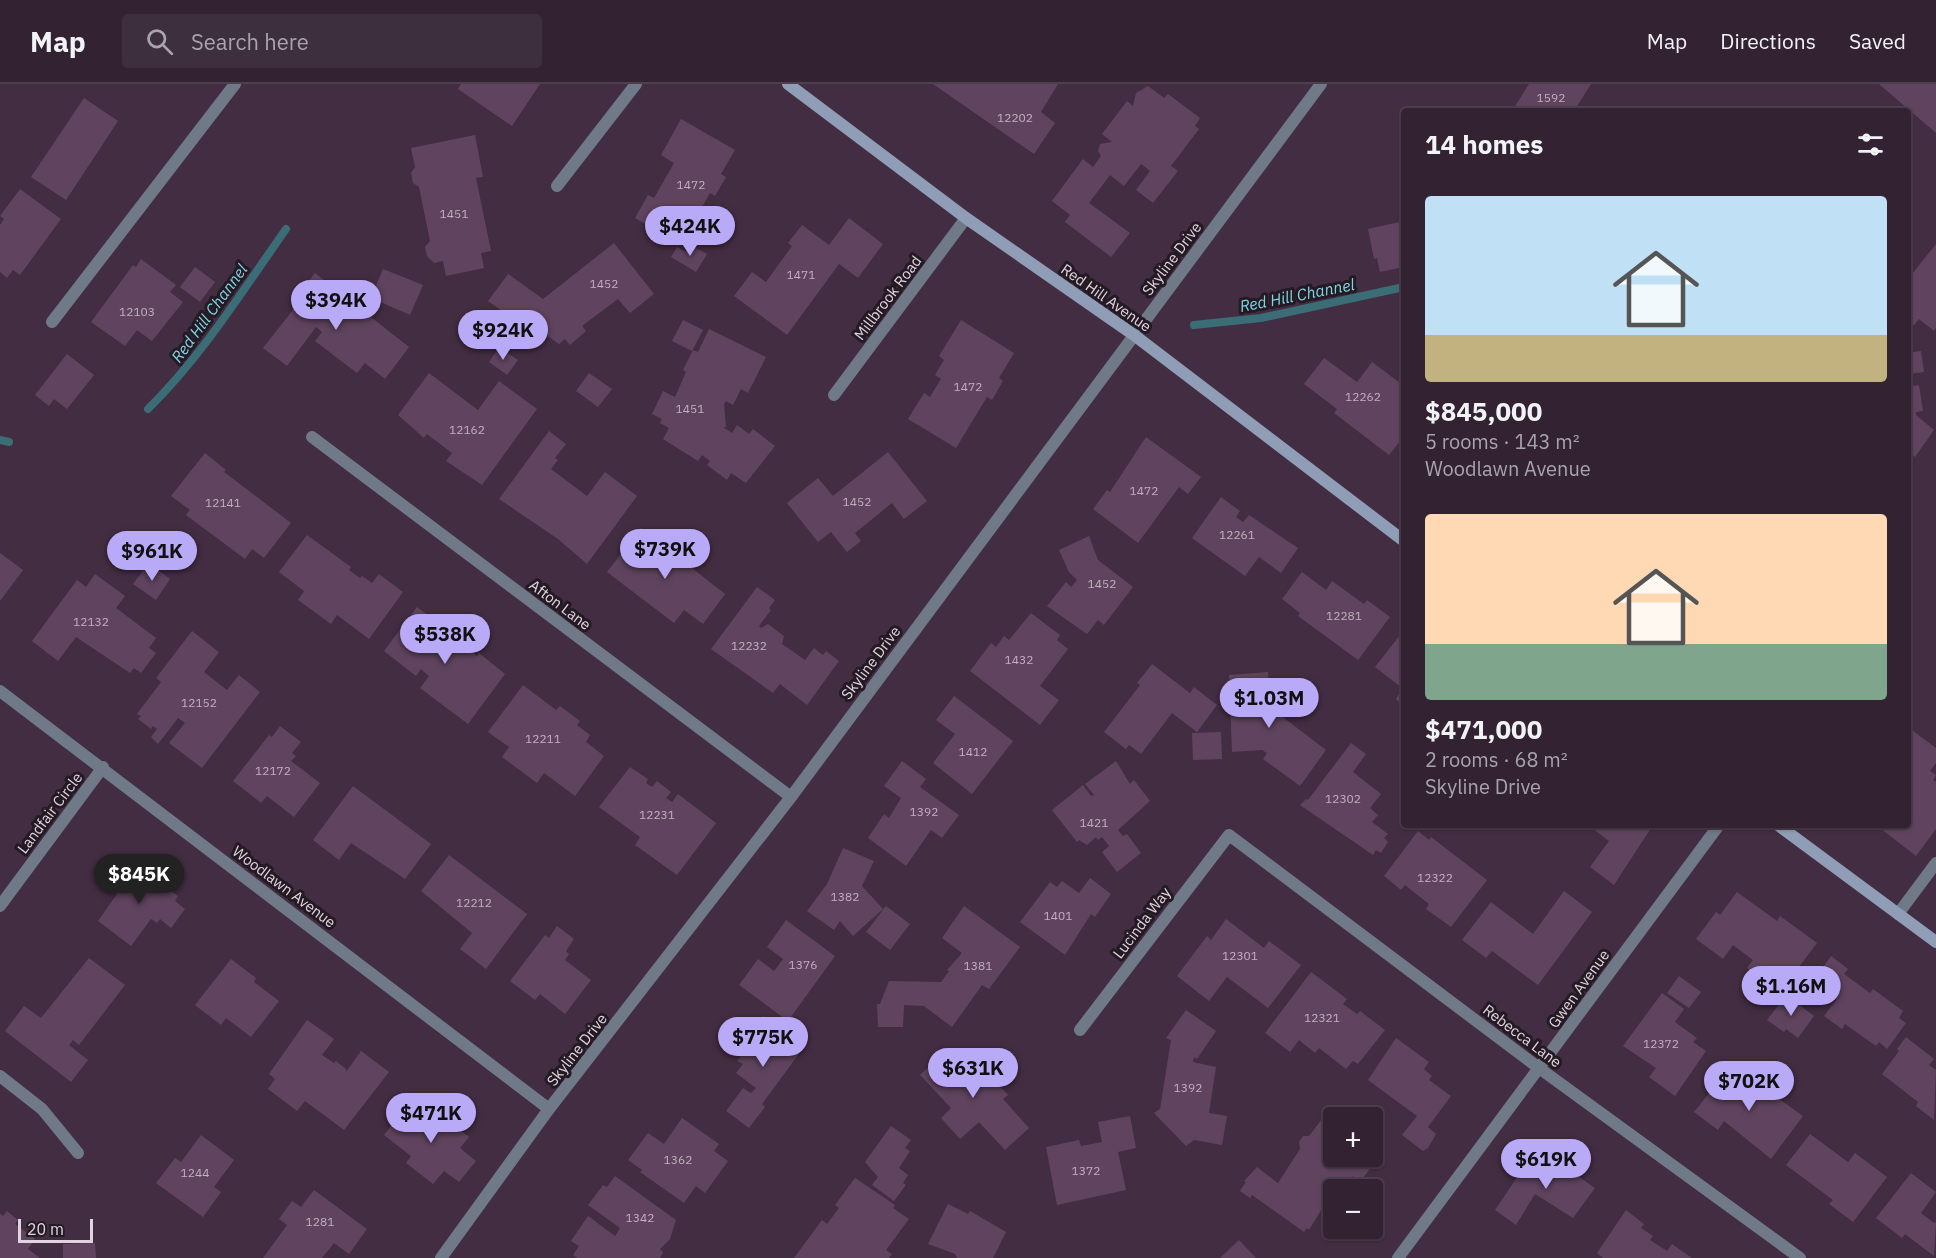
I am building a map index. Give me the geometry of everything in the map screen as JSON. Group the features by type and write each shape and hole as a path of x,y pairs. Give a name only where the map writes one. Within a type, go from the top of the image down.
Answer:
{"main road":[{"name":"Red Hill Avenue","path":"788,84 966,218 1134,335 1401,539"},
{"path":"1782,828 1936,942"}],"street":[{"path":"52,322 235,84"},
{"path":"557,186 636,84"},
{"name":"Skyline Drive","path":"441,1258 549,1109 791,796 1321,84"},
{"name":"Millbrook Road","path":"834,395 966,218"},
{"name":"Afton Lane","path":"312,437 791,796"},
{"name":"Woodlawn Avenue","path":"0,691 103,767 549,1109"},
{"name":"Landfair Circle","path":"0,906 103,767"},
{"name":"Gwen Avenue","path":"1398,1258 1717,828"},
{"name":"Rebecca Lane","path":"1228,835 1539,1068 1800,1258"},
{"name":"Lucinda Way","path":"1080,1030 1228,835"},
{"path":"1898,914 1936,863"},
{"path":"0,1076 42,1109 78,1153"}],"building":[{"path":"461,84 540,84 512,126 458,89"},
{"path":"933,84 1058,84 1041,112 1055,123 1034,154"},
{"path":"1529,84 1591,84 1576,108 1514,108"},
{"path":"1879,84 1936,84 1936,133 1911,112 1911,108 1907,108"},
{"path":"1148,86 1164,98 1168,94 1200,118 1195,126 1199,129 1171,166 1178,171 1153,203 1136,190 1150,171 1141,164 1124,186 1110,175 1089,203 1130,233 1111,257 1065,222 1070,215 1052,201 1083,159 1093,167 1101,156 1098,151 1100,144 1112,142 1102,134 1127,101 1133,106 1136,93"},
{"path":"84,98 118,121 66,200 31,177"},
{"path":"681,119 735,150 721,174 726,177 715,196 710,193 681,245 635,218 648,195 654,198 674,163 661,155"},
{"path":"475,135 483,177 476,178 491,251 481,253 484,268 446,276 443,261 434,263 427,256 425,247 430,241 419,187 413,183 411,173 415,167 411,148"},
{"path":"20,189 61,219 20,275 13,270 7,278 0,272 0,225 4,219 0,216"},
{"path":"849,218 883,244 858,278 839,264 787,335 734,296 752,272 766,282 792,246 788,243 802,225 829,245"},
{"path":"1401,222 1401,268 1380,272 1377,258 1374,259 1368,229"},
{"path":"614,243 654,294 630,313 618,299 582,326 586,331 570,345 565,339 559,344 539,330 536,335 488,301 508,274 543,299"},
{"path":"1936,244 1936,328 1934,331 1919,319 1914,325 1911,324 1911,275"},
{"path":"690,245 707,254 696,272 671,257 677,247 686,252"},
{"path":"141,259 176,285 170,292 183,302 152,341 137,330 125,346 91,322 133,265 136,267"},
{"path":"195,267 215,282 200,302 180,287"},
{"path":"383,269 423,285 410,315 371,298"},
{"path":"315,273 409,347 385,379 365,363 357,373 315,341 322,332 316,327 287,366 263,348 296,306 292,303"},
{"path":"683,320 703,330 692,351 672,341"},
{"path":"961,320 1014,353 999,378 1003,381 992,400 987,397 956,448 908,419 924,393 930,397 941,379 935,375 944,360 939,356"},
{"path":"709,329 766,357 748,393 741,389 733,405 726,401 724,404 726,427 723,427 732,433 737,425 749,434 753,429 775,446 746,483 731,473 727,480 707,465 710,461 702,455 698,461 663,439 669,428 660,423 662,419 652,414 663,391 675,397 686,372 683,370 693,350 698,352"},
{"path":"499,347 518,360 507,375 489,362"},
{"path":"1921,351 1924,372 1911,374 1911,353"},
{"path":"67,354 94,375 67,409 54,399 49,406 35,395"},
{"path":"1324,358 1357,382 1372,362 1401,384 1401,440 1389,455 1334,413 1337,409 1304,384"},
{"path":"429,373 478,410 499,381 537,409 482,485 446,461 452,453 427,434 424,438 398,415"},
{"path":"589,373 612,389 598,407 576,391"},
{"path":"1911,380 1912,386 1919,385 1923,411 1916,412 1916,415 1934,430 1915,457 1911,454"},
{"path":"549,431 566,444 555,458 558,460 551,469 587,496 605,472 637,496 587,564 558,539 499,499"},
{"path":"1146,437 1201,477 1188,494 1179,487 1138,543 1093,509 1107,490 1110,492"},
{"path":"888,452 927,501 904,519 892,503 855,533 861,541 847,552 831,532 818,542 787,503 818,478 833,496"},
{"path":"205,453 226,470 224,472 291,523 264,558 252,549 245,559 186,515 190,510 171,496"},
{"path":"1221,497 1240,511 1236,517 1243,522 1249,515 1298,548 1281,573 1259,557 1245,576 1192,538"},
{"path":"641,528 725,594 703,624 684,610 674,623 607,572"},
{"path":"307,535 351,567 349,570 360,578 362,576 372,583 379,574 403,592 369,639 337,615 331,624 298,600 304,591 279,572"},
{"path":"1089,536 1098,560 1133,587 1104,625 1098,620 1087,634 1047,606 1066,582 1071,587 1077,580 1069,572 1059,550"},
{"path":"0,553 23,570 0,601"},
{"path":"149,563 170,579 156,600 133,584"},
{"path":"1302,572 1326,590 1332,581 1364,604 1367,600 1390,617 1358,660 1298,616 1300,613 1282,599"},
{"path":"95,574 125,596 116,608 156,638 149,648 156,653 141,673 134,668 130,673 76,637 58,661 32,641 77,580 86,587"},
{"path":"757,587 775,600 769,608 771,610 759,626 761,628 768,624 784,636 782,644 805,660 814,648 823,655 826,651 839,661 807,705 780,684 773,693 711,649"},
{"path":"417,607 463,641 461,644 477,656 479,653 505,674 468,724 420,688 429,676 421,669 416,676 384,651"},
{"path":"1031,613 1060,635 1057,640 1068,649 1040,686 1059,700 1040,725 970,671 991,643 996,647 1004,636 1009,640"},
{"path":"192,631 219,652 204,672 227,690 239,675 260,692 202,768 169,743 185,723 178,718 158,744 151,737 157,729 153,726 151,729 138,719 141,716 137,714 161,682 156,678"},
{"path":"1401,634 1401,687 1375,667"},
{"path":"1152,664 1190,693 1194,687 1217,705 1197,732 1172,713 1141,754 1129,745 1126,749 1104,732 1140,685 1137,683"},
{"path":"1268,672 1271,708 1326,750 1300,786 1263,759 1267,753 1262,750 1232,752 1229,675"},
{"path":"523,685 556,710 560,706 580,721 577,725 590,735 586,742 604,756 575,796 544,773 537,783 502,757 509,747 488,732"},
{"path":"1401,690 1401,704 1396,699"},
{"path":"954,696 1013,741 972,794 933,763 955,734 936,720"},
{"path":"280,726 301,742 292,753 296,756 291,761 320,783 294,817 267,796 261,803 233,781 269,735 272,737"},
{"path":"1911,729 1936,748 1936,763 1930,771 1936,775 1933,780 1936,782 1936,829 1916,856 1880,828 1911,828"},
{"path":"1221,732 1222,759 1193,760 1192,733"},
{"path":"1351,743 1366,754 1353,772 1381,794 1370,808 1378,815 1372,822 1388,834 1384,838 1388,842 1381,853 1376,850 1373,855 1300,805 1306,799 1308,800"},
{"path":"902,761 926,779 920,787 959,815 942,838 931,830 906,866 868,838 884,814 889,818 901,798 884,786"},
{"path":"1116,761 1130,784 1134,780 1150,801 1118,830 1123,836 1127,834 1141,853 1117,872 1102,852 1109,846 1102,837 1098,840 1096,837 1087,845 1079,840 1077,842 1052,810 1083,785 1091,796 1094,795 1085,784"},
{"path":"630,767 648,779 646,783 652,787 657,781 671,792 666,798 672,802 678,794 716,823 677,875 635,845 640,837 599,807"},
{"path":"353,786 431,844 405,879 351,843 339,860 313,840"},
{"path":"1592,828 1651,828 1614,885 1590,867 1609,841"},
{"path":"1418,831 1429,840 1431,837 1487,880 1451,927 1426,909 1429,904 1405,885 1401,890 1384,876"},
{"path":"843,848 874,861 862,886 883,909 853,936 840,921 834,930 807,911 827,884"},
{"path":"449,855 527,914 486,969 460,949 472,933 421,891"},
{"path":"131,862 178,896 175,901 185,909 171,928 160,919 157,923 151,919 131,946 98,921 117,894 111,889"},
{"path":"1090,878 1111,894 1095,917 1091,914 1065,955 1020,922 1050,882 1057,887 1062,881 1079,893"},
{"path":"1564,891 1592,912 1538,985 1492,951 1486,958 1462,940 1491,902 1533,934"},
{"path":"1737,892 1777,921 1780,916 1817,943 1780,992 1747,968 1753,960 1733,945 1723,959 1696,939 1716,912 1720,915"},
{"path":"886,906 910,924 890,950 866,932"},
{"path":"964,906 1020,947 989,989 982,985 952,1027 924,1006 904,1005 903,1027 878,1027 877,1004 880,1004 889,981 941,982 949,971 947,970 962,953 942,938"},
{"path":"1226,919 1264,948 1269,941 1301,965 1268,1008 1227,977 1209,1001 1177,976 1207,936 1211,940"},
{"path":"786,920 835,956 788,1021 739,985 758,959 774,971 783,959 767,947"},
{"path":"557,926 574,939 566,951 569,954 565,960 591,980 565,1014 540,994 535,1000 510,981 545,935 549,938"},
{"path":"1831,956 1848,969 1844,974 1870,993 1873,989 1903,1011 1899,1018 1906,1023 1887,1049 1879,1042 1876,1046 1845,1024 1842,1029 1824,1016 1837,999 1813,981"},
{"path":"89,958 125,985 79,1045 73,1040 69,1045 88,1060 71,1082 5,1031 24,1006 41,1018"},
{"path":"231,959 256,978 254,982 279,1001 251,1037 226,1018 221,1025 195,1005"},
{"path":"1311,972 1347,999 1343,1004 1357,1014 1360,1011 1385,1030 1358,1064 1353,1061 1346,1069 1319,1048 1315,1053 1299,1040 1290,1052 1265,1033"},
{"path":"1679,976 1701,992 1689,1008 1667,993"},
{"path":"1662,993 1684,1009 1675,1022 1697,1038 1693,1042 1706,1051 1675,1096 1649,1077 1656,1068 1623,1046"},
{"path":"1786,995 1814,1016 1798,1038 1786,1029 1784,1032 1767,1020"},
{"path":"1186,1010 1216,1031 1197,1059 1194,1057 1193,1062 1216,1067 1209,1113 1227,1116 1222,1145 1194,1140 1186,1146 1154,1113 1160,1109 1171,1040 1166,1038"},
{"path":"763,1016 804,1047 762,1104 765,1107 749,1128 726,1111 743,1088 751,1093 756,1088 736,1073 743,1064 737,1061 746,1049 741,1045"},
{"path":"307,1020 334,1039 322,1055 334,1063 336,1061 346,1069 346,1072 361,1051 389,1072 344,1130 305,1101 297,1111 268,1089 275,1079 269,1074"},
{"path":"1906,1037 1934,1059 1929,1065 1936,1070 1934,1120 1916,1106 1918,1102 1882,1074"},
{"path":"1396,1038 1429,1062 1424,1069 1432,1076 1429,1080 1451,1096 1428,1127 1436,1134 1428,1148 1423,1151 1402,1135 1417,1116 1368,1080"},
{"path":"947,1049 957,1060 967,1051 1008,1095 1003,1099 1029,1128 1005,1150 979,1122 960,1139 941,1118 951,1108 920,1075"},
{"path":"1732,1065 1803,1116 1771,1159 1724,1121 1718,1130 1694,1112"},
{"path":"410,1101 438,1122 442,1116 469,1137 460,1148 476,1161 459,1182 444,1171 433,1184 406,1163 411,1156 384,1135"},
{"path":"1130,1116 1136,1148 1118,1152 1126,1190 1057,1205 1046,1147 1079,1140 1081,1146 1102,1142 1098,1122"},
{"path":"682,1118 719,1144 714,1151 728,1161 705,1193 696,1186 684,1203 640,1172 642,1170 628,1160 648,1133 664,1144"},
{"path":"1323,1120 1323,1167 1371,1167 1362,1179 1352,1176 1350,1179 1323,1179 1323,1207 1309,1230 1307,1228 1304,1232 1252,1195 1250,1198 1240,1191 1246,1182 1244,1181 1257,1167 1278,1183 1300,1149 1299,1142 1303,1136 1309,1136"},
{"path":"891,1126 911,1140 905,1148 910,1151 899,1168 908,1175 903,1183 906,1185 894,1201 872,1185 878,1177 865,1162"},
{"path":"1810,1134 1848,1162 1855,1153 1887,1177 1853,1222 1829,1204 1833,1200 1786,1165"},
{"path":"201,1135 234,1160 214,1187 221,1192 203,1217 156,1183 175,1158 181,1162"},
{"path":"1542,1151 1595,1188 1573,1218 1535,1194 1516,1225 1495,1210 1518,1176 1522,1179"},
{"path":"1911,1173 1936,1192 1921,1213 1934,1223 1936,1222 1934,1256 1905,1234 1902,1238 1876,1218"},
{"path":"615,1176 676,1220 670,1239 660,1249 663,1252 660,1258 577,1258 573,1255 579,1246 571,1241 588,1216 615,1236 620,1228 588,1205 603,1185 607,1187"},
{"path":"855,1178 895,1205 893,1208 909,1219 886,1250 892,1254 889,1258 794,1258 822,1220 827,1224 839,1208 835,1205"},
{"path":"314,1190 367,1229 349,1254 334,1243 322,1258 263,1258 287,1225 279,1219 292,1201 301,1207"},
{"path":"948,1204 968,1214 970,1211 1006,1232 993,1258 957,1258 955,1254 928,1244"},
{"path":"1626,1210 1644,1224 1641,1228 1653,1236 1650,1240 1667,1251 1672,1244 1692,1258 1603,1258 1597,1253"},
{"path":"7,1211 18,1220 15,1224 35,1239 28,1249 40,1258 0,1258 0,1214 3,1216"},
{"path":"1239,1240 1256,1258 1220,1258"},
{"path":"95,1243 96,1258 63,1258 63,1244"}],"waterway":[{"name":"Red Hill Channel","path":"148,409 168,389 204,345 286,229"},
{"name":"Red Hill Channel","path":"1194,325 1261,318 1401,288"},
{"name":"Red Hill Channel","path":"0,440 9,442"}]}
